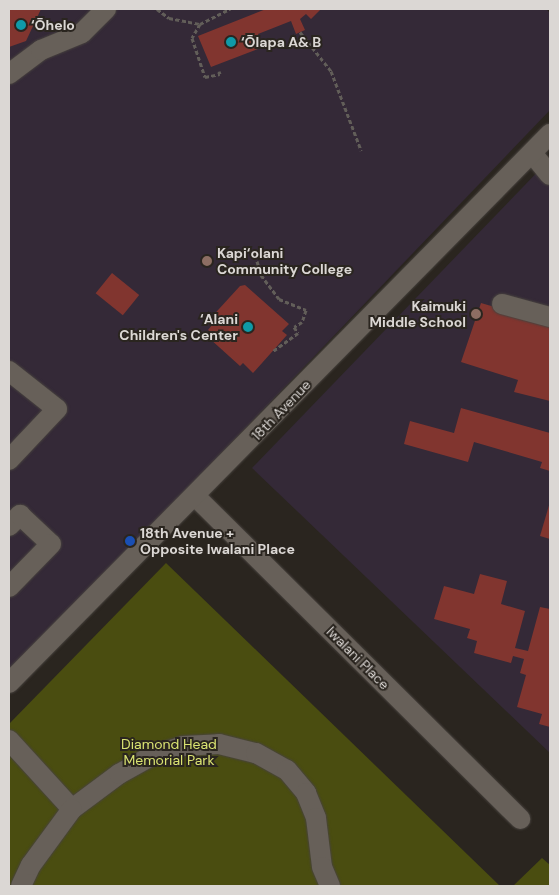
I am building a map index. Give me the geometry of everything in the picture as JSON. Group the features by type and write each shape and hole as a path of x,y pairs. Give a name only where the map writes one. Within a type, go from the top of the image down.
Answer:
{"street":[{"path":"9,74 41,50 82,33 106,9"},
{"name":"18th Avenue","path":"9,683 196,497 550,134"},
{"path":"532,153 550,175"},
{"path":"502,304 550,317"},
{"path":"9,371 57,409 9,460"},
{"name":"Iwalani Place","path":"196,497 520,819"},
{"path":"9,526 20,515 51,544 9,587"},
{"path":"9,740 72,809"},
{"path":"21,886 31,865 72,809 119,774 151,756 183,746 220,744 256,753 287,770 306,793 316,818 322,867 330,886"}],"path":[{"path":"157,9 169,18 200,24"},
{"path":"219,71 220,74 205,77 192,38 200,24 230,9"},
{"path":"300,32 331,71 360,150"},
{"path":"257,261 261,275 279,299 306,310 302,322 294,328 298,333 272,352"}],"shaded area":[{"name":"Kapi‘olani Community College","path":"9,9 546,9 550,13 550,110 9,675"},
{"name":"Kaimuki Middle School","path":"550,159 550,753 252,468"}],"green space":[{"name":"Diamond Head Memorial Park","path":"166,563 500,886 9,886 9,724"},
{"path":"542,858 550,865 550,886 513,886"}],"building":[{"name":"‘Ōhelo","path":"9,9 41,9 26,41 9,47"},
{"name":"‘Ōlapa A& B","path":"266,9 321,9 311,19 306,14 300,19 305,30 296,34 291,21 258,34 263,47 211,67 198,36"},
{"path":"112,273 139,295 123,315 96,293"},
{"name":"‘Alani Children's Center","path":"245,285 289,324 282,331 287,335 253,373 243,363 240,366 209,338 213,334 208,330 212,325 208,321 240,286"},
{"path":"481,303 550,323 550,401 514,392 518,380 461,362"},
{"path":"461,408 550,433 550,471 540,468 542,462 474,442 468,462 404,444 410,421 454,433"},
{"path":"550,502 550,539 540,536"},
{"path":"480,574 507,581 501,604 525,611 515,648 528,651 540,607 550,609 550,727 539,724 542,714 517,707 526,675 520,673 524,659 513,656 511,663 474,653 477,641 467,638 470,629 434,619 444,586 474,594"}],"place":[{"name":"‘Ōhelo","path":"21,25"},
{"name":"‘Ōlapa A& B","path":"231,42"},
{"name":"Kapi‘olani Community College","path":"207,261"},
{"name":"Kaimuki Middle School","path":"476,314"},
{"name":"‘Alani Children's Center","path":"248,327"},
{"name":"18th Avenue + Opposite Iwalani Place","path":"130,541"}]}
